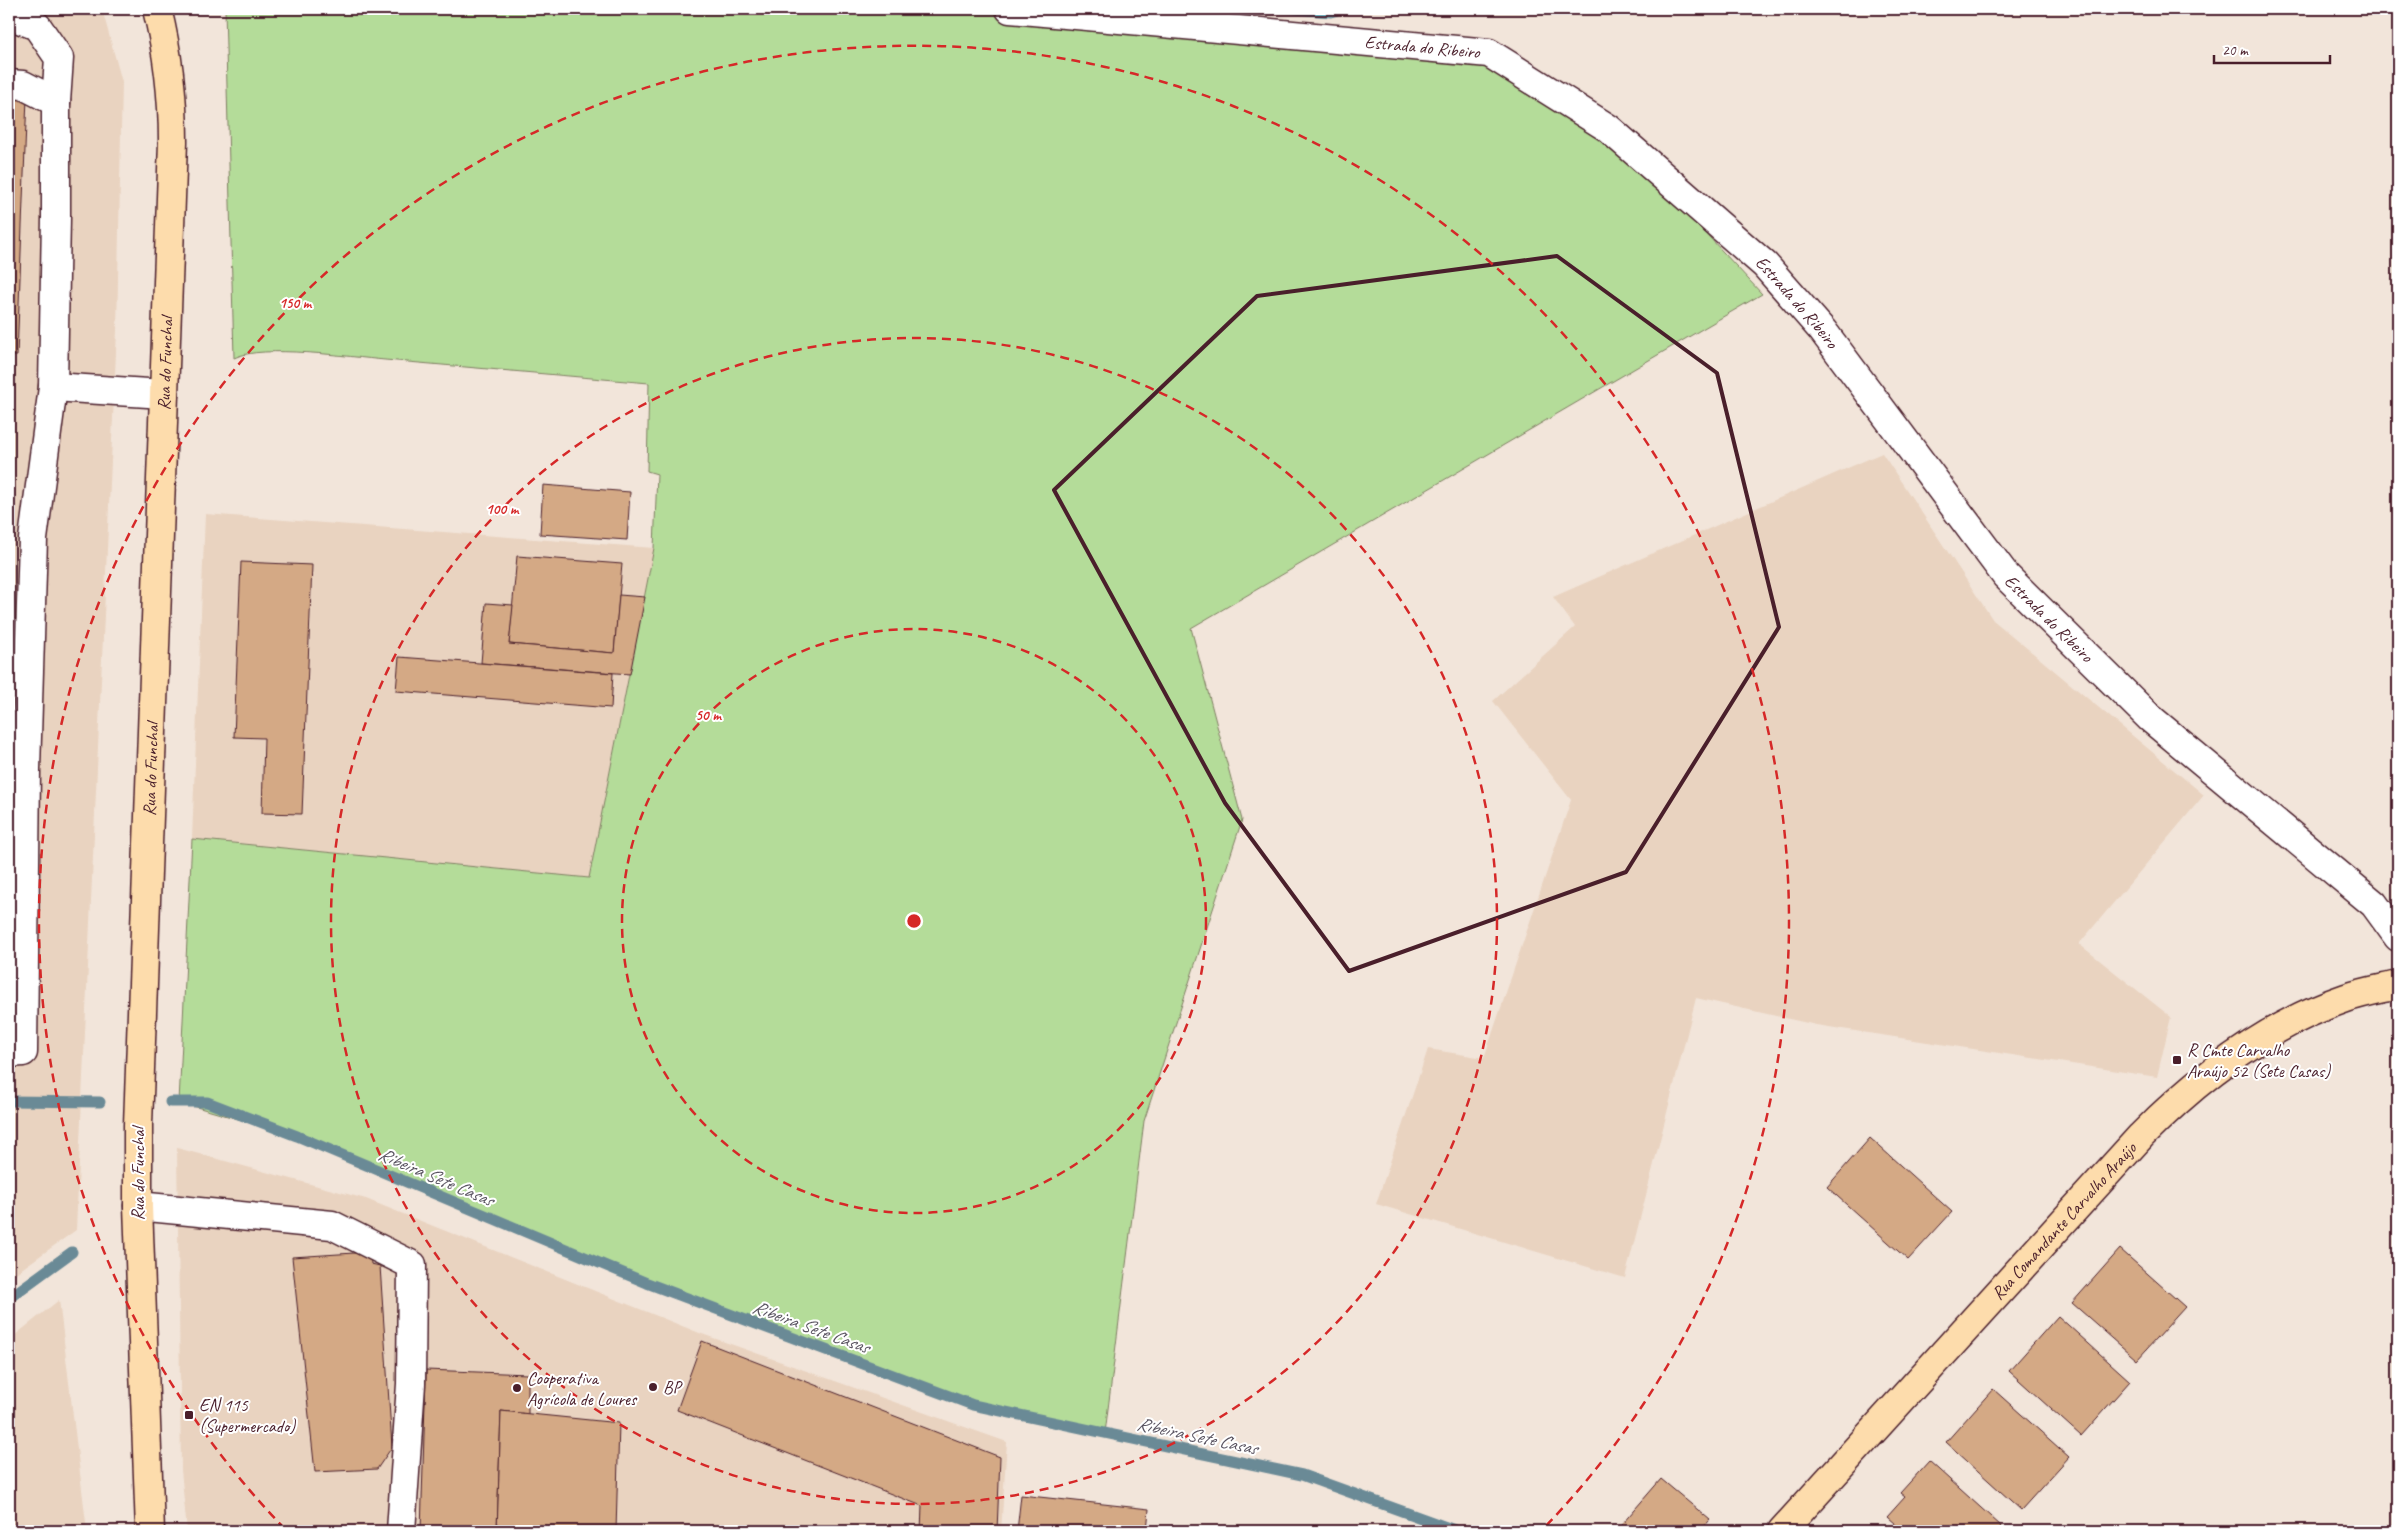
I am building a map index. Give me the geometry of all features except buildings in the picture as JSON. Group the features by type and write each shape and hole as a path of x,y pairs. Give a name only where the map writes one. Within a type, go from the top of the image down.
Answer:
{"main road":[{"name":"Rua do Funchal","path":"150,1531 138,1206 138,1125 173,142 173,96 166,45 157,9"},
{"name":"Rua Comandante Carvalho Araújo","path":"1782,1531 2141,1136 2178,1098 2227,1060 2286,1024 2346,998 2398,984"}],"street":[{"name":"Estrada do Ribeiro","path":"1010,9 1489,53 1608,128 1765,264 1823,331 2006,576 2150,718 2374,904 2398,936"},
{"path":"9,16 37,26 59,58 56,102 53,387 33,539 17,784 23,1052 9,1053"},
{"path":"9,84 23,85 56,102"},
{"path":"53,387 164,394"},
{"path":"138,1206 332,1225 412,1266 411,1384 401,1531"}],"highlighted area":[{"path":"1557,256 1717,373 1779,627 1626,872 1349,971 1225,803 1054,490 1257,296"}],"shaded area":[{"path":"9,9 102,9 122,82 117,330 76,1230 9,1278"},
{"path":"1882,453 1993,620 2204,795 2079,944 2171,1017 2157,1077 1816,1025 1696,998 1625,1278 1376,1204 1428,1049 1484,1058 1571,800 1493,701 1575,627 1553,597"},
{"path":"205,514 654,548 589,878 192,839"},
{"name":"Cooperativa Agrícola de Loures","path":"177,1148 366,1199 702,1334 1007,1442 1001,1531 187,1531 181,1470"},
{"path":"59,1300 87,1531 9,1531 9,1340"}],"green space":[{"path":"225,9 1010,9 1489,53 1608,128 1762,294 1191,628 1242,820 1144,1121 1105,1433 973,1405 647,1283 297,1136 179,1102 192,839 589,878 654,548 657,474 647,471 649,383 307,353 264,352 234,358"}],"water":[{"path":"1233,9 1357,9 1331,17"}],"waterway":[{"path":"9,1101 100,1102"},
{"name":"Ribeira Sete Casas","path":"170,1102 207,1102 297,1136 647,1283 973,1405 1302,1475 1457,1531"},
{"path":"9,1298 72,1252"}],"place":[{"name":"R Cmte Carvalho Araújo 52 (Sete Casas)","path":"2177,1060"},
{"name":"BP","path":"653,1387"},
{"name":"Cooperativa Agrícola de Loures","path":"517,1388"},
{"name":"EN 115 (Supermercado)","path":"189,1415"}]}
